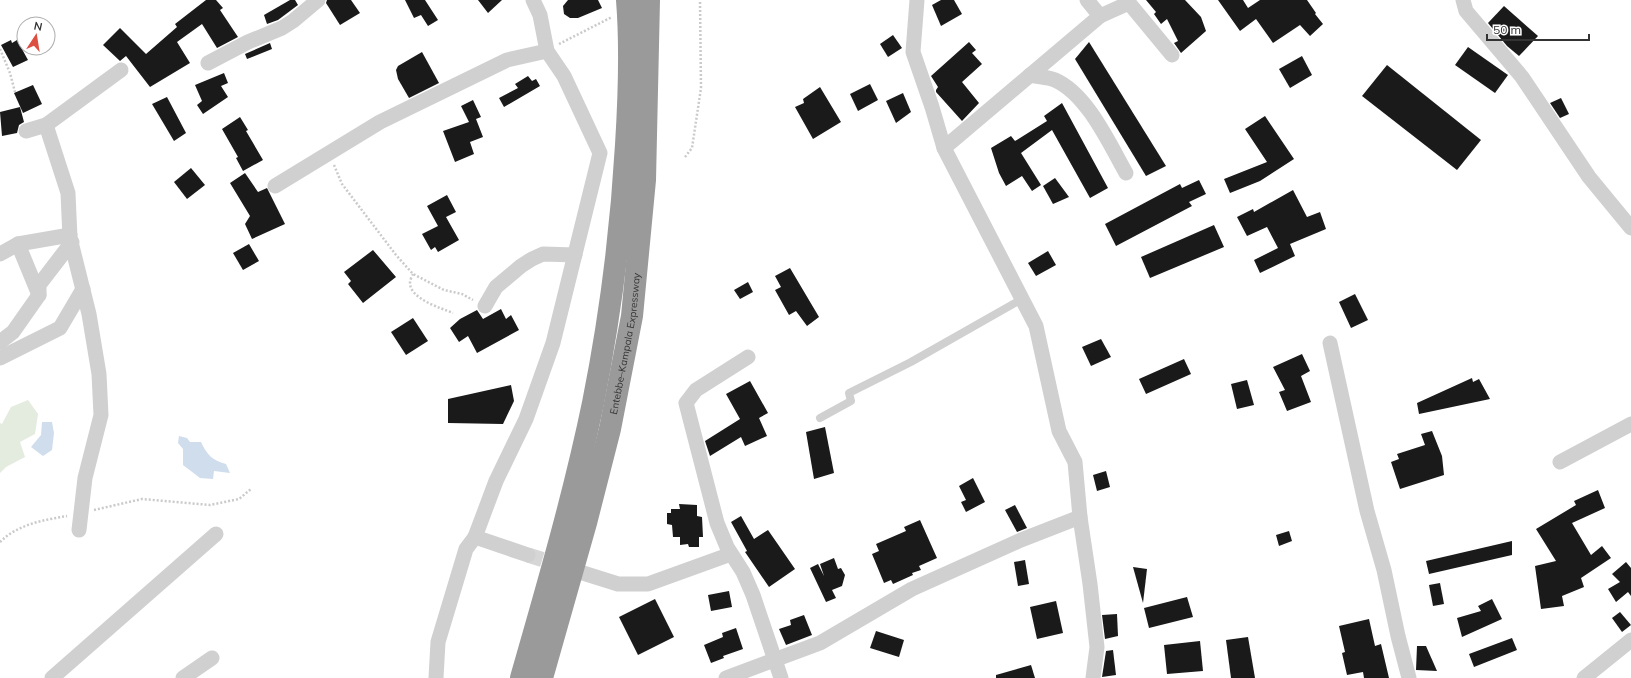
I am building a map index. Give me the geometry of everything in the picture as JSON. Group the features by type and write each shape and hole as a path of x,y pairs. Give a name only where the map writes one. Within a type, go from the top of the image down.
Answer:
{"highway":[{"name":"Entebbe–Kampala Expressway","path":"542,678 586,523 610,429 632,316 645,180 649,0"},
{"name":"Entebbe–Kampala Expressway","path":"522,678 568,507 593,403 613,287 624,178 629,86 630,31 622,7"}],"street":[{"path":"208,63 248,42 282,28 294,21 318,0"},
{"path":"436,678 438,642 466,549 475,537 496,481 526,419 552,348 600,153 564,76 547,51 540,15 533,0"},
{"path":"917,0 913,52 944,148 1036,326 1060,431 1075,462 1080,517 1090,584 1096,647 1093,678"},
{"path":"1087,0 1100,16"},
{"path":"1463,0 1466,11 1522,77 1589,177 1631,228"},
{"path":"944,148 1100,16 1129,3 1172,54"},
{"path":"275,186 380,122 507,60 547,51"},
{"path":"26,131 46,125 121,70"},
{"path":"1030,75 1055,80 1079,98 1098,122 1126,173"},
{"path":"46,125 68,193 71,238 90,314 98,374 101,415 85,478 79,530"},
{"path":"0,254 18,244 71,238"},
{"path":"0,342 13,332 39,295 39,285 71,238"},
{"path":"18,244 39,295"},
{"path":"485,306 496,287 521,266 532,259 543,254 575,255"},
{"path":"0,358 60,328 83,289"},
{"path":"1330,343 1367,511 1384,570 1398,636 1409,678"},
{"path":"748,357 696,390 686,403 717,523 731,554 743,572 753,595 781,678"},
{"path":"1560,462 1631,424"},
{"path":"726,678 775,658 820,643 912,590 1022,540 1080,517"},
{"path":"52,678 216,534"},
{"path":"475,537 528,555"},
{"path":"583,573 618,584 648,584 731,554"},
{"path":"1584,678 1631,640"},
{"path":"183,678 212,658"}],"lane":[{"path":"820,418 851,401 849,393 911,362 1022,299"}],"path":[{"path":"685,157 692,148 701,88 700,0"},
{"path":"547,51 610,18 622,7"},
{"path":"0,48 10,73 14,92"},
{"path":"330,153 335,170 342,184 396,255 413,274 444,290 462,294 485,306"},
{"path":"413,274 410,284 414,292 427,303 453,313"},
{"path":"0,542 22,527 35,522 81,513 142,498 210,505 239,499 251,489"}],"shaded area":[{"path":"28,400 38,414 35,434 20,442 25,457 6,467 0,473 0,423 2,424 11,407"}],"water":[{"path":"42,422 52,422 54,433 52,450 43,456 31,447 41,435"},
{"path":"179,436 187,438 190,442 201,442 210,456 217,461 226,464 230,473 214,471 213,479 200,478 183,465 183,449 178,443"}],"building":[{"path":"206,0 216,0 223,8 220,10 238,37 217,48 202,24 177,42 190,63 150,87 126,56 120,61 103,45 120,28 146,54 177,27 175,24"},
{"path":"290,0 295,0 298,5 278,20 267,24 264,15"},
{"path":"327,0 351,0 360,13 340,25 326,3"},
{"path":"405,0 425,0 438,20 428,26 421,15 414,18"},
{"path":"478,0 502,0 488,13"},
{"path":"568,0 598,0 602,8 578,18 570,18 564,14 563,6"},
{"path":"941,0 954,0 962,14 941,26 932,5"},
{"path":"1146,0 1185,0 1201,17 1206,31 1181,53 1174,43 1178,41 1167,19 1161,24 1154,14 1156,12"},
{"path":"1218,0 1243,0 1248,8 1260,0 1307,0 1323,24 1310,36 1300,25 1273,43 1256,19 1240,31"},
{"path":"1504,6 1538,36 1519,56 1507,46 1488,23"},
{"path":"893,35 902,48 888,57 880,44"},
{"path":"11,40 12,43 16,41 16,56 26,56 28,60 13,67 1,45"},
{"path":"969,42 976,50 972,53 982,64 962,82 979,103 962,121 936,92 938,87 931,76"},
{"path":"1089,42 1166,166 1146,176 1075,59"},
{"path":"270,43 272,49 247,59 245,54"},
{"path":"1468,47 1508,75 1495,93 1455,65"},
{"path":"422,52 439,83 409,98 398,79 396,70 398,66"},
{"path":"1302,56 1312,75 1290,88 1279,69"},
{"path":"1387,65 1481,140 1457,170 1362,96"},
{"path":"224,73 228,83 221,86 228,97 203,114 197,105 202,101 195,85"},
{"path":"528,76 532,81 536,79 540,86 504,107 499,98 518,88 515,84"},
{"path":"870,84 878,100 858,111 850,94"},
{"path":"33,85 42,104 23,113 14,93"},
{"path":"820,87 841,122 813,139 795,107 804,103 803,99"},
{"path":"903,93 911,112 896,123 886,101"},
{"path":"167,97 186,133 174,141 152,104"},
{"path":"1561,98 1569,114 1560,118 1550,103"},
{"path":"473,100 481,117 476,119 483,137 470,142 474,154 455,162 443,131 469,122 461,106"},
{"path":"1062,103 1108,188 1090,198 1052,130 1021,153 1041,185 1032,191 1022,176 1006,186 999,173 991,148 1011,136 1015,141 1047,121 1044,116"},
{"path":"20,107 24,122 19,125 17,133 2,136 0,112"},
{"path":"1265,116 1294,159 1260,181 1230,193 1224,179 1267,162 1245,129"},
{"path":"240,117 248,130 246,131 263,160 243,171 236,158 238,157 222,129"},
{"path":"191,168 205,185 187,199 174,182"},
{"path":"245,173 258,192 267,188 285,224 252,239 245,224 250,216 230,183"},
{"path":"1055,178 1069,197 1053,204 1043,186"},
{"path":"1199,180 1206,194 1189,202 1192,206 1116,246 1105,224 1180,184 1182,188"},
{"path":"1293,190 1307,217 1320,212 1326,229 1290,244 1295,256 1260,273 1254,260 1278,248 1267,227 1247,236 1237,217 1253,209 1254,212"},
{"path":"447,195 456,212 446,217 459,240 438,252 435,247 431,250 422,234 438,226 427,206"},
{"path":"1214,225 1224,247 1150,278 1141,257"},
{"path":"249,244 259,261 243,270 233,253"},
{"path":"373,250 396,277 363,303 348,284 351,281 344,272"},
{"path":"1048,251 1056,265 1036,276 1028,263"},
{"path":"790,268 819,317 807,326 796,311 789,315 775,290 781,287 775,276"},
{"path":"748,282 753,292 740,299 734,290"},
{"path":"1355,294 1368,320 1351,328 1339,302"},
{"path":"501,309 506,319 511,315 519,330 477,353 468,336 459,342 450,328 460,319 477,310 483,319"},
{"path":"413,318 428,341 406,355 391,332"},
{"path":"1101,339 1111,357 1091,366 1082,347"},
{"path":"1302,354 1310,371 1301,376 1311,402 1287,411 1279,392 1285,390 1273,367"},
{"path":"1184,359 1191,374 1146,394 1139,379"},
{"path":"1472,378 1473,382 1479,379 1490,399 1419,414 1417,403"},
{"path":"1247,380 1254,405 1237,409 1231,384"},
{"path":"750,381 768,413 759,418 767,436 745,446 741,437 710,456 705,441 740,419 726,394"},
{"path":"511,385 514,401 503,424 448,423 448,399"},
{"path":"825,427 834,473 814,479 806,432"},
{"path":"1432,431 1442,456 1444,475 1400,489 1391,462 1399,459 1397,454 1425,445 1421,434"},
{"path":"1106,471 1110,487 1097,491 1093,475"},
{"path":"973,478 985,502 966,512 961,502 966,500 959,486"},
{"path":"1598,490 1605,508 1572,523 1591,555 1602,546 1611,558 1581,578 1584,587 1562,596 1564,606 1541,609 1535,566 1556,561 1536,529 1576,505 1574,501"},
{"path":"679,504 697,505 697,516 702,517 703,537 699,537 699,547 689,547 688,544 680,545 680,537 673,537 672,525 667,524 667,513 671,513 671,509 680,509"},
{"path":"1015,505 1027,528 1017,532 1005,510"},
{"path":"741,516 754,539 768,530 795,569 769,587 745,552 747,551 731,522"},
{"path":"920,520 937,558 919,566 921,570 912,573 913,575 893,584 891,580 884,583 872,554 879,551 876,544 906,531 904,527"},
{"path":"1289,531 1292,541 1279,546 1276,535"},
{"path":"1512,541 1512,555 1429,574 1426,561"},
{"path":"834,558 838,569 841,568 845,575 842,586 832,590 836,598 826,602 810,568 818,564 824,576 820,564"},
{"path":"1025,560 1029,584 1018,586 1014,562"},
{"path":"1626,562 1631,568 1631,596 1628,592 1616,602 1608,589 1620,582 1612,574"},
{"path":"1133,567 1147,569 1143,603"},
{"path":"1440,583 1444,604 1433,606 1429,585"},
{"path":"729,591 732,607 711,611 708,595"},
{"path":"1187,597 1193,617 1149,628 1144,608"},
{"path":"655,599 674,637 638,655 619,617"},
{"path":"1492,599 1502,619 1462,637 1457,618 1481,611 1478,606"},
{"path":"1056,601 1063,633 1037,639 1030,607"},
{"path":"1620,612 1631,625 1622,632 1612,618"},
{"path":"1117,614 1118,636 1105,639 1102,615"},
{"path":"804,615 812,635 786,645 779,629 791,625 790,620"},
{"path":"1369,619 1375,646 1381,644 1389,678 1364,678 1363,672 1347,675 1342,653 1345,652 1339,626"},
{"path":"736,628 743,649 723,656 724,658 711,663 704,645 723,637 722,633"},
{"path":"876,631 904,640 899,657 870,648"},
{"path":"1248,637 1255,678 1231,678 1226,640"},
{"path":"1512,638 1517,650 1474,667 1469,654"},
{"path":"1200,641 1203,671 1167,674 1164,645"},
{"path":"1417,646 1426,646 1437,671 1416,670"},
{"path":"1113,650 1116,675 1102,677 1106,651"},
{"path":"1031,665 1035,678 996,678 996,675"}],"tunnel":[{"path":"528,555 563,566"}]}
